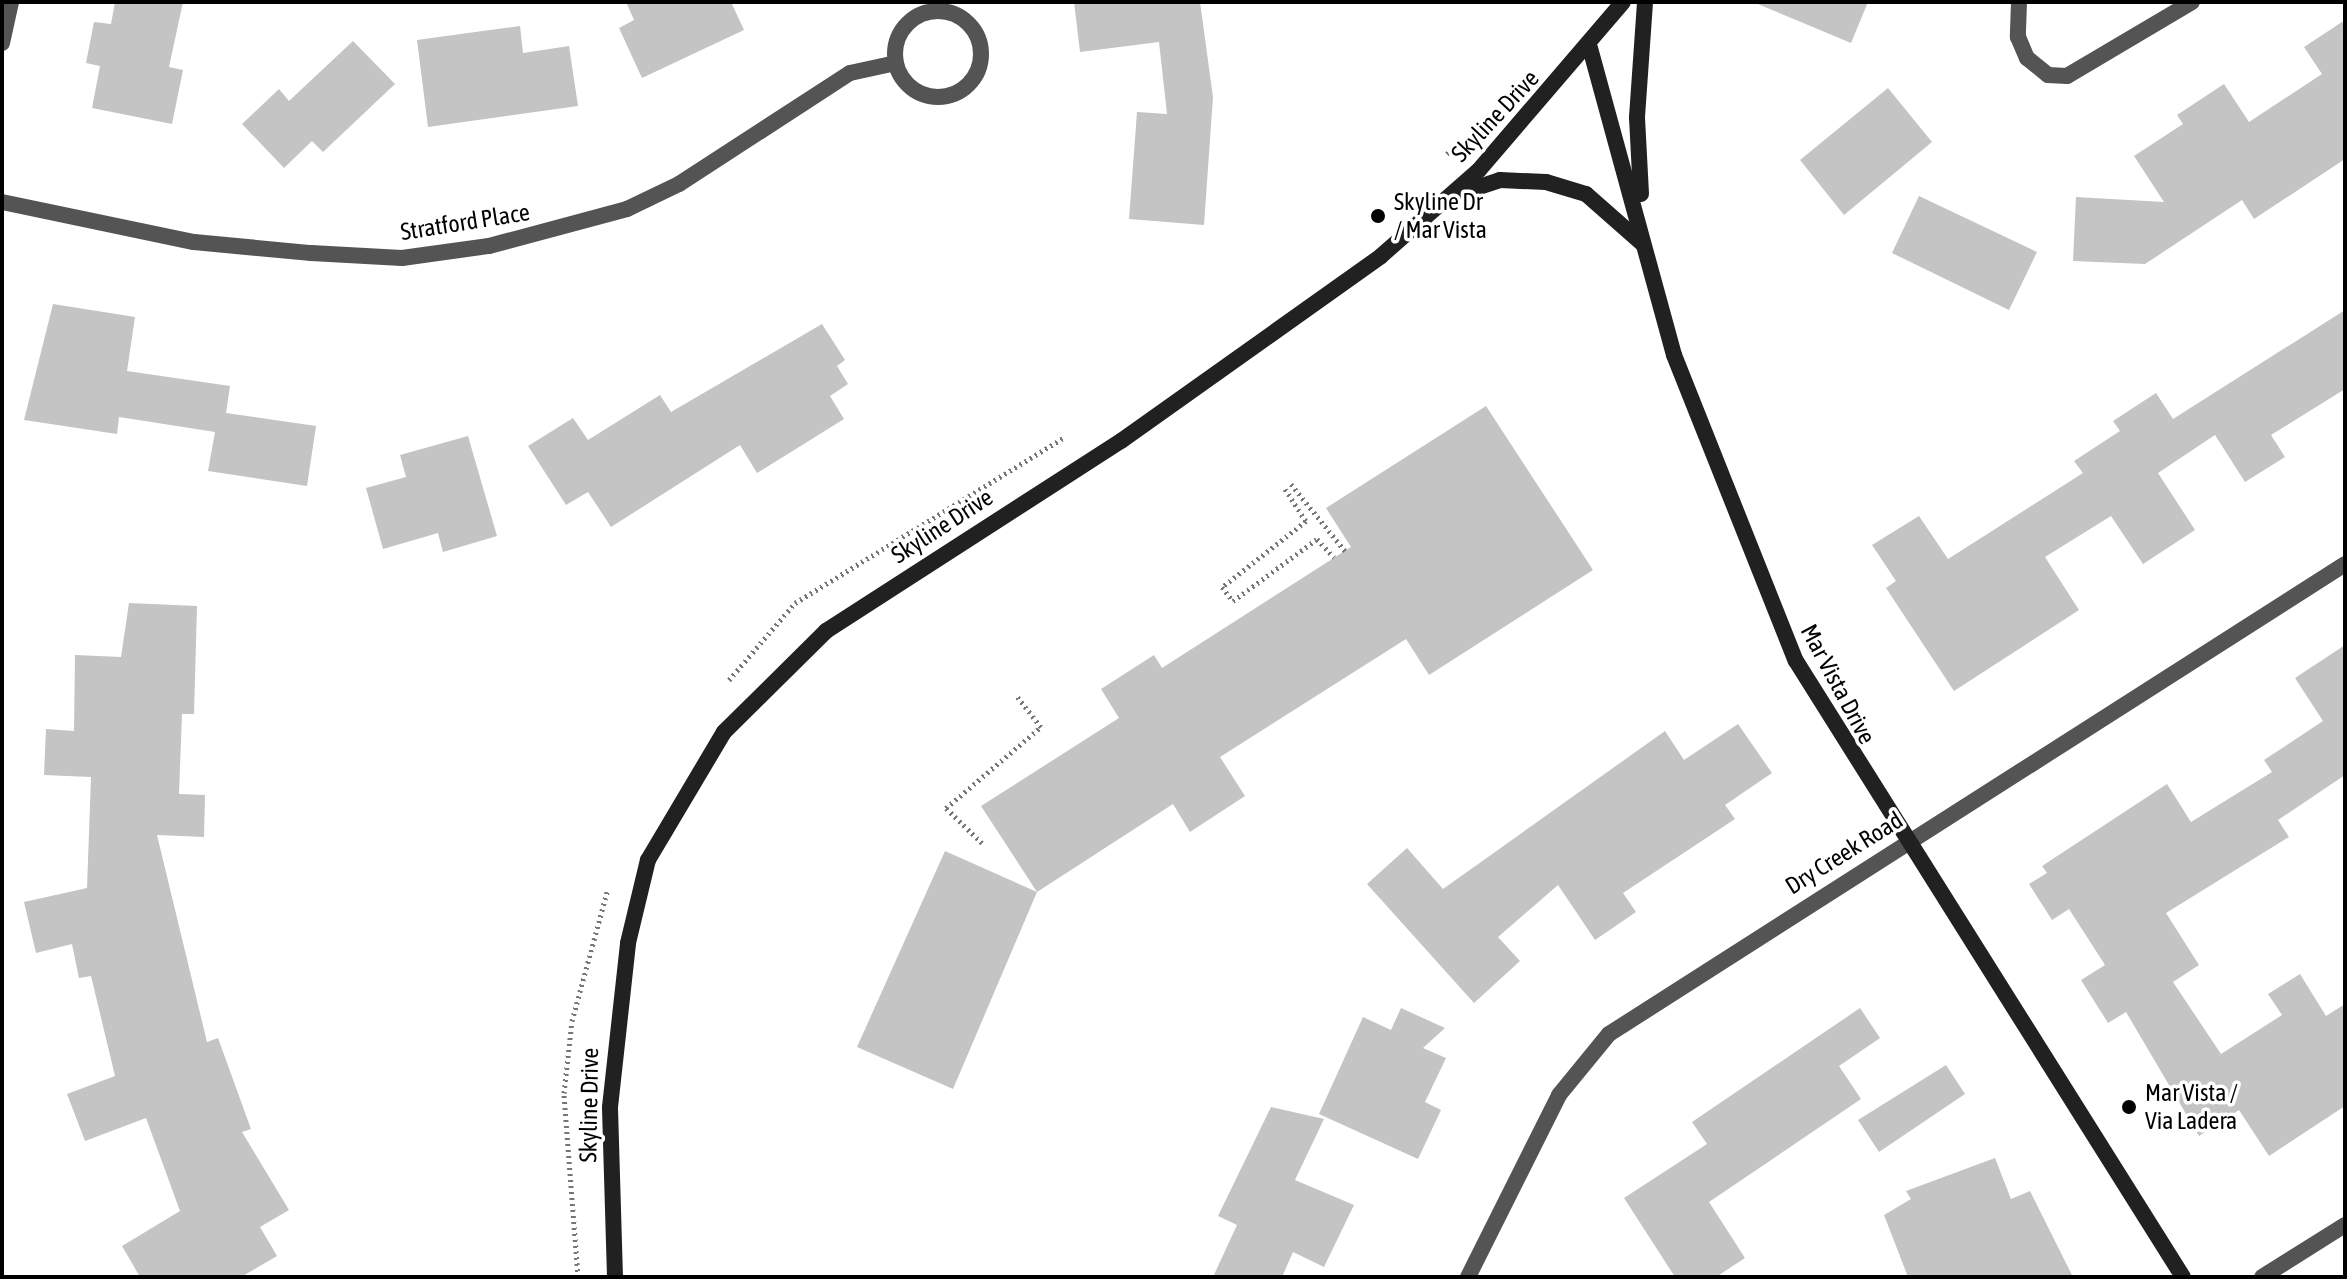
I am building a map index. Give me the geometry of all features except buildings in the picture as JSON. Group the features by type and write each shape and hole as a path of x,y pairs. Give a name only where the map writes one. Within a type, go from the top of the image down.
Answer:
{"street":[{"path":"2,43 11,2"},
{"name":"Skyline Drive","path":"615,1277 610,1107 628,943 648,860 724,732 826,631 1121,441 1381,256 1449,197 1590,48 1623,2"},
{"path":"1645,2 1637,117 1646,248"},
{"path":"2019,2 2018,37 2027,58 2048,75 2067,76 2192,2"},
{"path":"947,11 978,37 974,78 952,94 923,94 896,63 900,35 920,15 947,11"},
{"name":"Mar Vista Drive","path":"1590,48 1674,355 1756,572 1824,713 2183,1277"},
{"name":"Stratford Place","path":"2,202 194,242 311,253 402,258 489,246 627,209 679,184 850,73 896,63"},
{"path":"1449,197 1500,180 1546,182 1586,194 1646,248"},
{"name":"Dry Creek Road","path":"1468,1277 1559,1095 1609,1034 2345,564"},
{"path":"2262,1277 2345,1225"}],"path":[{"path":"1291,484 1345,551"},
{"path":"1285,489 1306,521 1222,587 1233,601 1317,539 1334,557"},
{"path":"982,843 946,808 1041,727 1017,696"}],"place":[{"name":"Skyline Dr / Mar Vista","path":"1378,216"},
{"name":"Mar Vista / Via Ladera","path":"2129,1107"}]}
